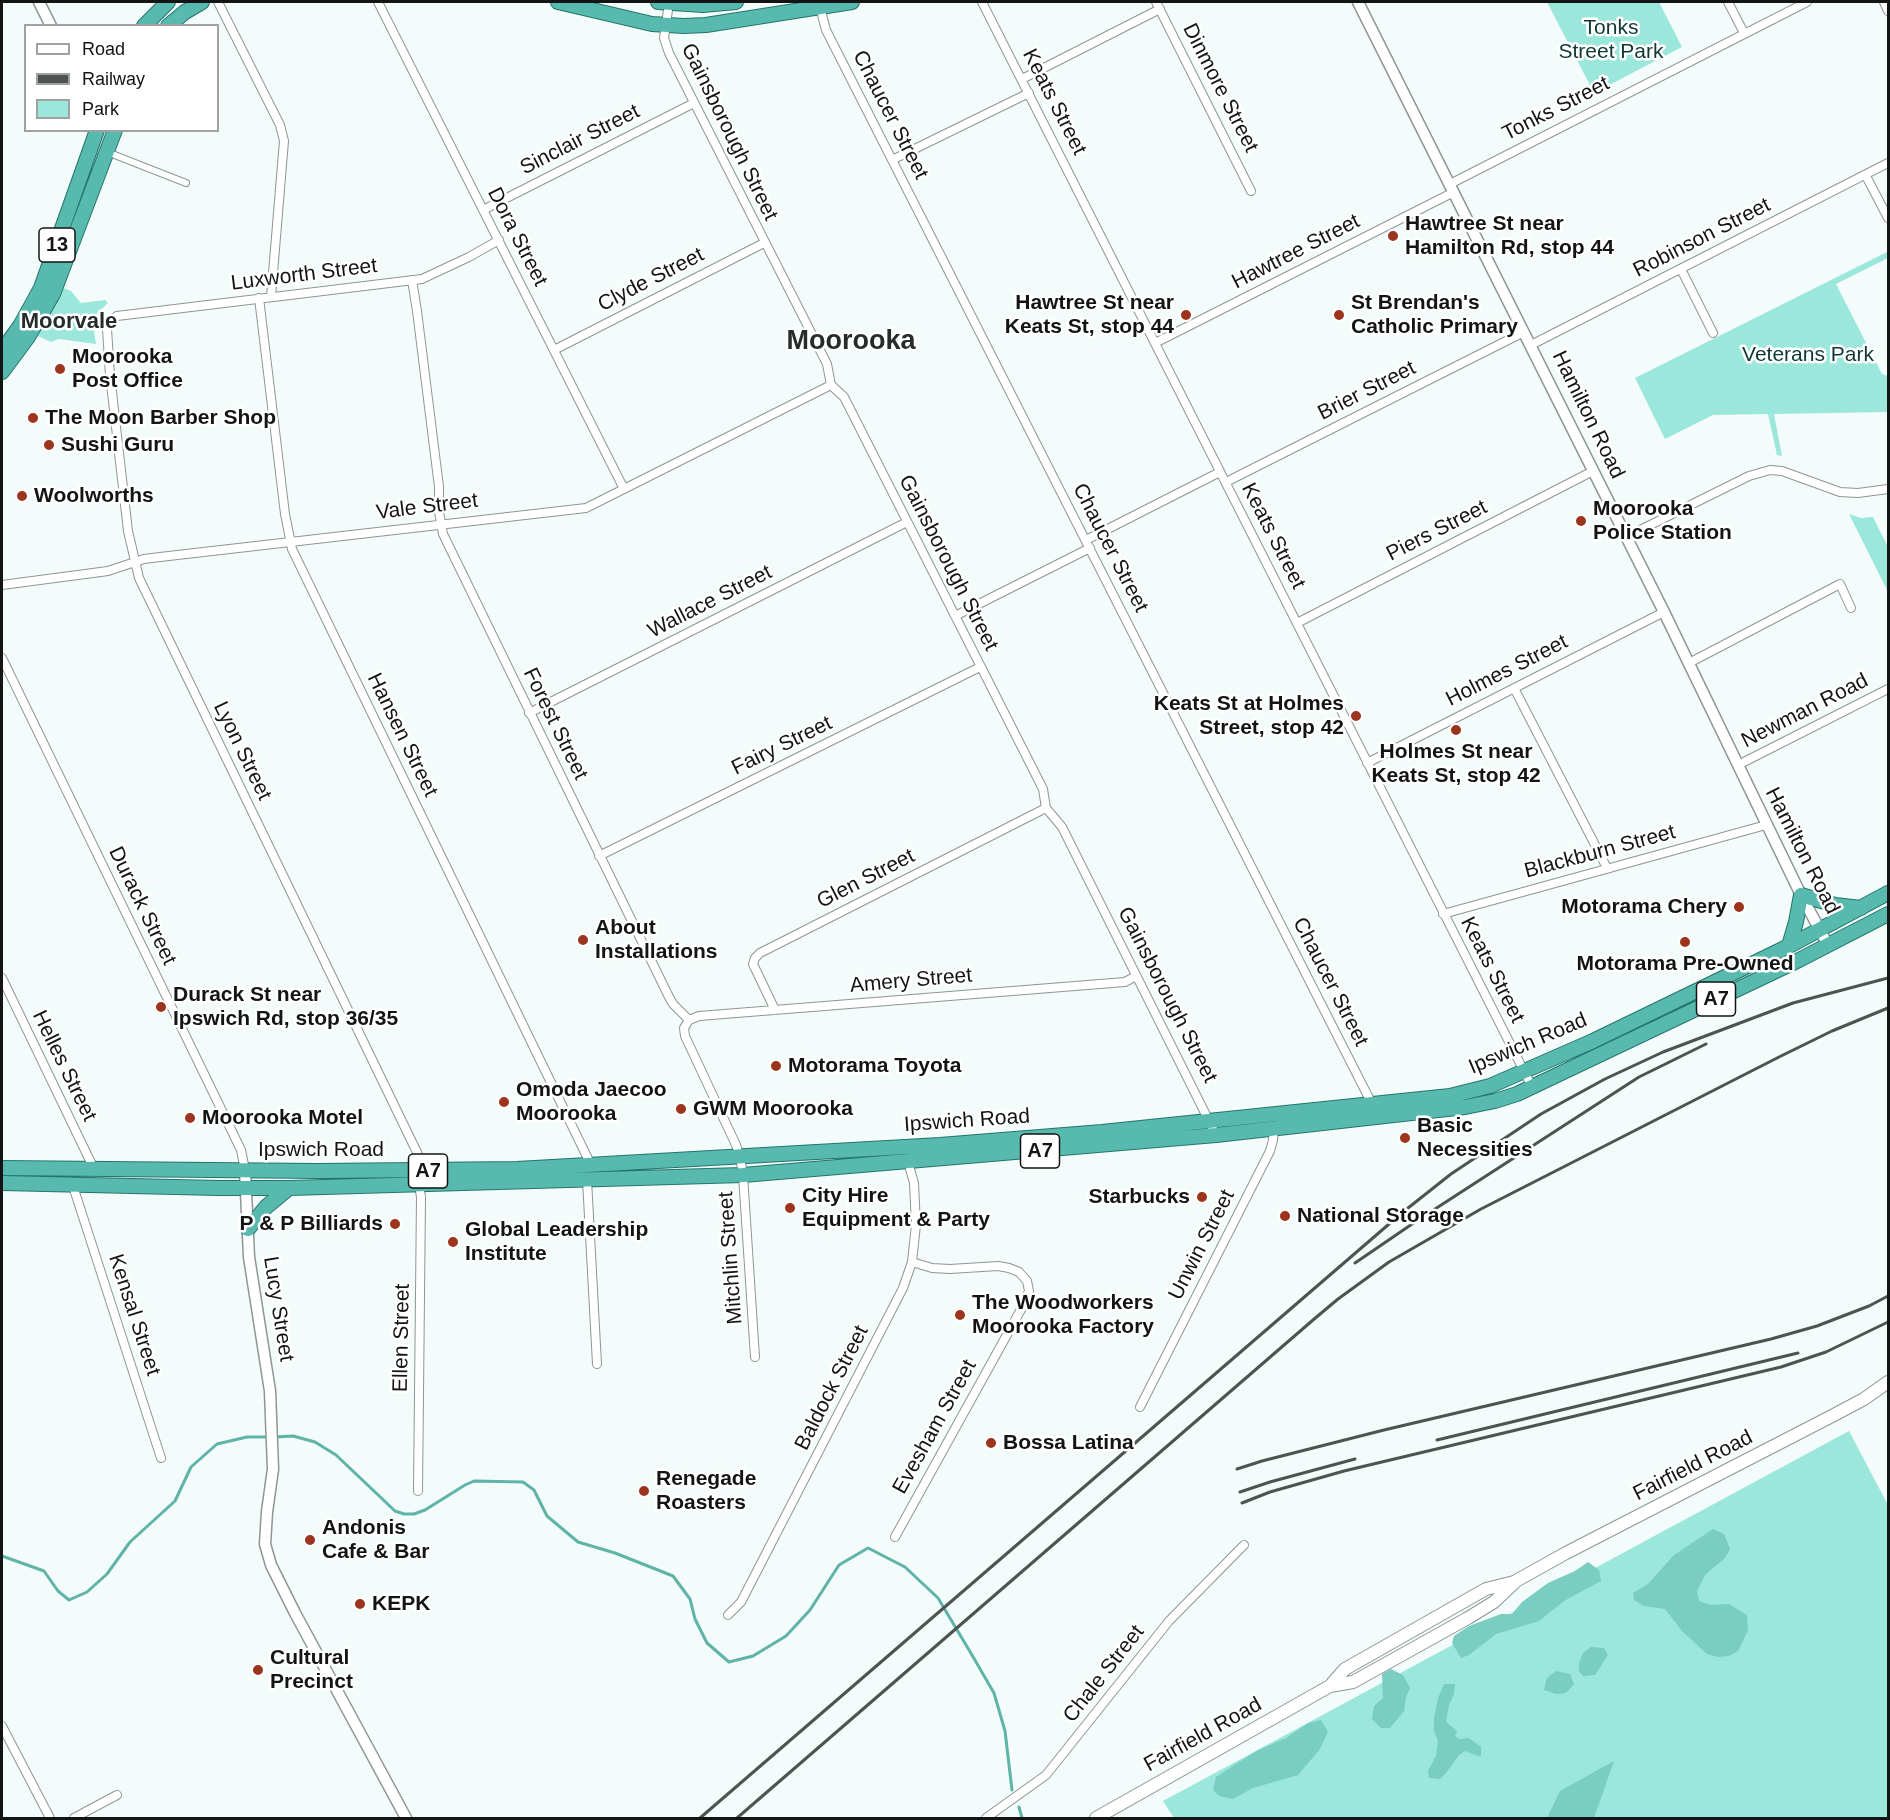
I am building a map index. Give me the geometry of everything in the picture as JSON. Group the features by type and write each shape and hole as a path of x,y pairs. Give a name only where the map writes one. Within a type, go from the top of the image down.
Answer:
{"highway":[{"path":"146,24 168,2"},
{"path":"171,24 202,2"},
{"path":"558,2 665,25 706,25 852,2"},
{"path":"664,2 703,5 736,2"},
{"name":"13","path":"2,351 20,326 41,288 96,132"},
{"name":"13","path":"2,372 28,338 50,299 114,132"},
{"name":"Ipswich Road","path":"2,1168 426,1171 591,1165 940,1145 1102,1132 1429,1099 1490,1086 1603,1036 1789,946 1888,893"},
{"path":"1789,946 1797,922 1801,895 1835,905 1861,908"},
{"name":"Ipswich Road","path":"2,1183 289,1188 743,1175 1216,1135 1465,1107 1495,1101 1532,1087 1888,914"},
{"path":"248,1229 267,1207 289,1188"}],"main road":[{"name":"Fairfield Road","path":"1096,1818 1330,1686 1353,1682 1468,1618 1494,1602 1514,1582 1864,1399 1888,1382"}],"street":[{"path":"39,2 50,24"},
{"path":"218,2 280,125 284,141 271,297"},
{"name":"Dora Street","path":"378,2 624,489"},
{"name":"Gainsborough Street","path":"664,2 664,38 669,53 827,364 831,385 844,398 1043,789 1046,808 1062,827 1216,1135"},
{"name":"Keats Street","path":"982,2 1532,1087"},
{"name":"Hamilton Road","path":"1358,2 1664,612 1766,825 1828,945"},
{"path":"1728,2 1744,33"},
{"name":"Tonks Street","path":"1452,188 1807,2"},
{"path":"1884,2 1888,11"},
{"path":"1022,79 1158,5"},
{"name":"Dinmore Street","path":"1158,5 1251,191"},
{"name":"Chaucer Street","path":"820,7 826,30 1372,1104"},
{"path":"892,160 1029,93"},
{"name":"Sinclair Street","path":"483,210 694,103"},
{"path":"106,152 186,183"},
{"name":"Robinson Street","path":"1531,345 1888,163"},
{"path":"1866,176 1888,218"},
{"name":"Hawtree Street","path":"1155,343 1452,188"},
{"name":"Luxworth Street","path":"108,323 117,316 430,276 499,240"},
{"name":"Clyde Street","path":"554,350 764,243"},
{"path":"1681,269 1713,333"},
{"name":"Forest Street","path":"411,280 417,311 437,475 440,523 447,545 669,997 689,1020"},
{"name":"Hansen Street","path":"259,298 289,542 591,1165"},
{"name":"Lyon Street","path":"108,323 106,335 128,531 144,591 426,1171"},
{"name":"Brier Street","path":"1226,482 1524,332"},
{"name":"Vale Street","path":"2,585 116,570 135,562 160,557 440,523 580,509 593,505 831,385"},
{"path":"1626,537 1749,476 1770,470 1782,471 1840,492 1858,493 1888,489"},
{"name":"Piers Street","path":"1297,623 1593,471"},
{"path":"955,616 1220,472"},
{"name":"Wallace Street","path":"529,713 907,522"},
{"path":"1689,663 1840,584 1851,608"},
{"name":"Holmes Street","path":"1367,763 1664,612"},
{"name":"Durack Street","path":"2,658 241,1150 246,1170"},
{"name":"Fairy Street","path":"599,856 980,667"},
{"path":"1514,688 1607,868"},
{"name":"Newman Road","path":"1738,765 1888,689"},
{"name":"Glen Street","path":"776,1010 753,964 760,953 1046,808"},
{"name":"Blackburn Street","path":"1443,914 1766,825"},
{"name":"Amery Street","path":"689,1020 699,1016 1125,982 1136,976"},
{"name":"Helles Street","path":"2,978 94,1169"},
{"path":"689,1020 684,1028 686,1036 740,1157"},
{"name":"Unwin Street","path":"1140,1407 1270,1151 1274,1129"},
{"name":"Mitchlin Street","path":"740,1157 755,1357"},
{"name":"Baldock Street","path":"728,1615 741,1602 747,1591 903,1288 912,1262 916,1225 915,1183 908,1162"},
{"name":"Lucy Street","path":"246,1170 249,1257 270,1390 272,1421 273,1469 265,1544 271,1565 406,1818"},
{"path":"587,1180 597,1364"},
{"name":"Kensal Street","path":"72,1183 162,1458"},
{"name":"Ellen Street","path":"418,1491 421,1197 419,1185"},
{"name":"Evesham Street","path":"895,1537 1024,1304 1029,1291 1027,1281 1019,1272 1009,1268 998,1266 932,1268 912,1262"},
{"name":"Chale Street","path":"986,1818 1040,1780 1052,1768 1169,1621 1244,1545"},
{"path":"2,1726 50,1818"},
{"path":"74,1818 117,1795"}],"green space":[{"name":"Tonks Street Park","path":"1547,2 1659,2 1682,47 1594,93"},
{"name":"Veterans Park","path":"1887,252 1888,258 1836,284 1882,374 1888,376 1888,412 1774,414 1782,456 1777,455 1768,414 1713,415 1665,439 1635,378"},
{"path":"61,287 71,291 81,303 105,300 108,303 92,318 96,344 59,339 51,342 38,336"},
{"path":"1849,514 1861,518 1873,517 1888,547 1888,592"},
{"path":"1849,1431 1888,1505 1888,1818 1174,1818 1163,1801"},
{"path":"1713,1529 1724,1534 1730,1549 1725,1558 1705,1575 1697,1591 1699,1601 1711,1605 1729,1604 1747,1615 1748,1630 1738,1651 1729,1656 1718,1657 1707,1654 1682,1631 1665,1609 1644,1606 1634,1600 1633,1593 1648,1584 1674,1555"},
{"path":"1588,1562 1599,1570 1601,1581 1564,1601 1539,1621 1496,1634 1469,1655 1461,1658 1452,1643 1454,1636 1469,1626 1501,1614 1512,1614 1522,1602 1548,1583 1575,1571"},
{"path":"1591,1647 1604,1648 1608,1655 1595,1675 1583,1676 1579,1671 1579,1663 1583,1653"},
{"path":"1391,1669 1403,1675 1410,1688 1404,1711 1390,1728 1381,1728 1372,1719 1374,1706 1383,1698 1382,1674"},
{"path":"1556,1671 1570,1674 1574,1684 1566,1693 1556,1694 1544,1690 1547,1678"},
{"path":"1444,1684 1455,1684 1446,1722 1457,1731 1455,1736 1459,1739 1469,1738 1481,1747 1481,1757 1465,1751 1459,1755 1440,1779 1429,1778 1428,1771 1436,1756 1438,1741 1434,1731 1434,1718 1438,1698"},
{"path":"1321,1720 1328,1732 1320,1749 1298,1775 1253,1788 1233,1799 1219,1796 1213,1790 1216,1777 1236,1764 1258,1750 1286,1738 1308,1723"},
{"path":"1614,1761 1594,1818 1547,1818 1560,1791"}],"waterway":[{"path":"275,1437 293,1436 315,1442 336,1455 395,1511 404,1514 414,1514 425,1510 474,1481 523,1482 534,1490 547,1516 578,1542 615,1553 673,1576 690,1599 695,1619 707,1643 729,1662 753,1656 786,1636 810,1610 839,1565 868,1548 905,1567 938,1598 972,1655 994,1693 1005,1731 1012,1790"},
{"path":"2,1556 44,1571 58,1591 69,1600 87,1592 107,1574 130,1542 175,1501 191,1467 217,1444 247,1437 268,1437"},
{"path":"1019,1807 1022,1818"}],"railway":[{"path":"700,1818 1403,1212 1451,1174 1541,1114 1605,1079 1663,1052 1793,1003 1888,978"},
{"path":"737,1818 1313,1320 1389,1262 1481,1209 1779,1057 1832,1031 1888,1008"},
{"path":"1355,1263 1639,1077 1706,1044"},
{"path":"1237,1469 1384,1430 1771,1339 1817,1326 1869,1306 1888,1296"},
{"path":"1242,1503 1270,1492 1344,1471 1781,1367 1826,1352 1888,1322"},
{"path":"1437,1440 1798,1353"},
{"path":"1240,1492 1355,1459"}],"place":[{"name":"Hawtree St near Hamilton Rd, stop 44","path":"1393,236"},
{"name":"Hawtree St near Keats St, stop 44","path":"1186,315"},
{"name":"St Brendan's Catholic Primary","path":"1339,315"},
{"name":"Moorooka Post Office","path":"60,369"},
{"name":"The Moon Barber Shop","path":"33,418"},
{"name":"Sushi Guru","path":"49,445"},
{"name":"Woolworths","path":"22,496"},
{"name":"Moorooka Police Station","path":"1581,521"},
{"name":"Keats St at Holmes Street, stop 42","path":"1356,716"},
{"name":"Holmes St near Keats St, stop 42","path":"1456,730"},
{"name":"Motorama Chery","path":"1739,907"},
{"name":"About Installations","path":"583,940"},
{"name":"Motorama Pre-Owned","path":"1685,942"},
{"name":"Durack St near Ipswich Rd, stop 36/35","path":"161,1007"},
{"name":"Motorama Toyota","path":"776,1066"},
{"name":"Omoda Jaecoo Moorooka","path":"504,1102"},
{"name":"GWM Moorooka","path":"681,1109"},
{"name":"Moorooka Motel","path":"190,1118"},
{"name":"Basic Necessities","path":"1405,1138"},
{"name":"Starbucks","path":"1202,1197"},
{"name":"City Hire Equipment & Party","path":"790,1208"},
{"name":"National Storage","path":"1285,1216"},
{"name":"P & P Billiards","path":"395,1224"},
{"name":"Global Leadership Institute","path":"453,1242"},
{"name":"The Woodworkers Moorooka Factory","path":"960,1315"},
{"name":"Bossa Latina","path":"991,1443"},
{"name":"Renegade Roasters","path":"644,1491"},
{"name":"Andonis Cafe & Bar","path":"310,1540"},
{"name":"KEPK","path":"360,1604"},
{"name":"Cultural Precinct","path":"258,1670"}],"district":[{"name":"Moorvale","path":"69,322"},
{"name":"Moorooka","path":"851,342"}]}
